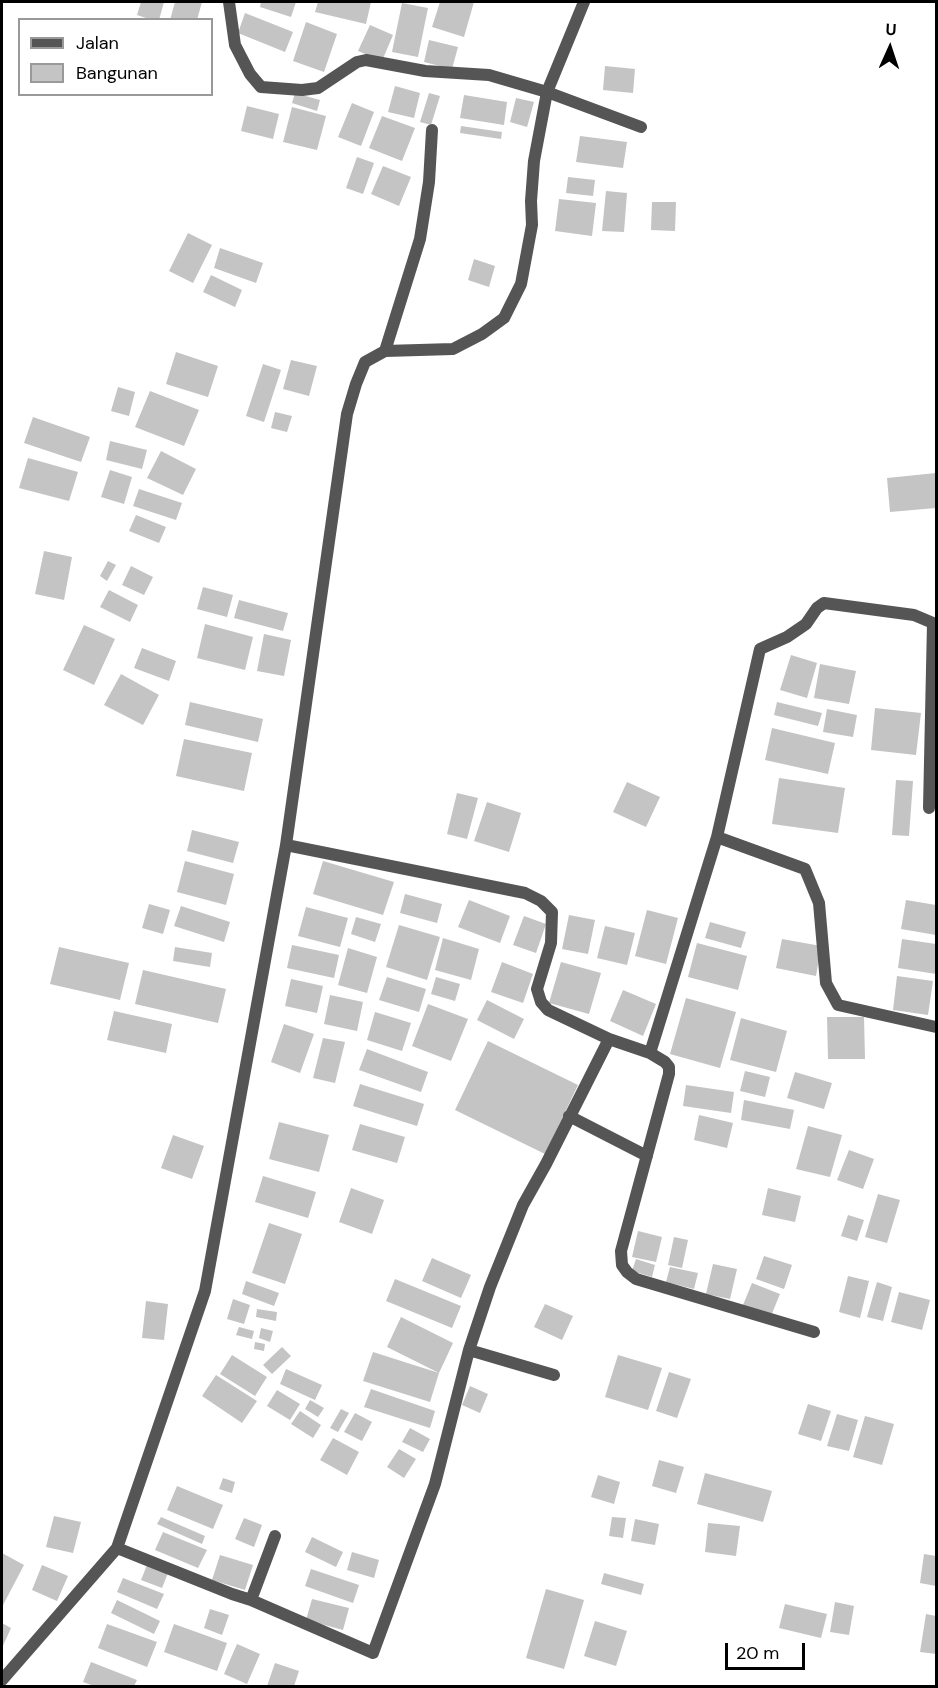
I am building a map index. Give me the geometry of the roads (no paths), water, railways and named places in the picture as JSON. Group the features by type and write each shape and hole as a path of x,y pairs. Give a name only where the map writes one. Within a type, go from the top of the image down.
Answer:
{"street":[{"path":"229,2 235,45 250,74 261,87 302,90 318,88 357,62 366,60 425,71 489,75 547,92 641,127"},
{"path":"2,1680 117,1548 205,1291 286,845 347,414 356,384 365,362 385,351 453,349 482,334 504,318 521,284 531,225 534,161 547,92 584,2"},
{"path":"385,351 420,239 429,182 432,129"},
{"path":"650,1053 717,837 760,649 787,637 806,624 817,608 824,603 914,615 933,623 928,808"},
{"path":"717,837 805,869 819,903 826,983 838,1005 936,1027"},
{"path":"286,845 525,893 541,901 552,912 550,943 537,989 541,1002 548,1010 609,1039 650,1053 669,1067 621,1251 622,1265 636,1279 813,1332"},
{"path":"117,1548 251,1600 373,1653 435,1484 469,1350 490,1287 523,1206 609,1039"},
{"path":"569,1116 647,1156"},
{"path":"469,1350 554,1375"},
{"path":"251,1600 275,1536"}]}
